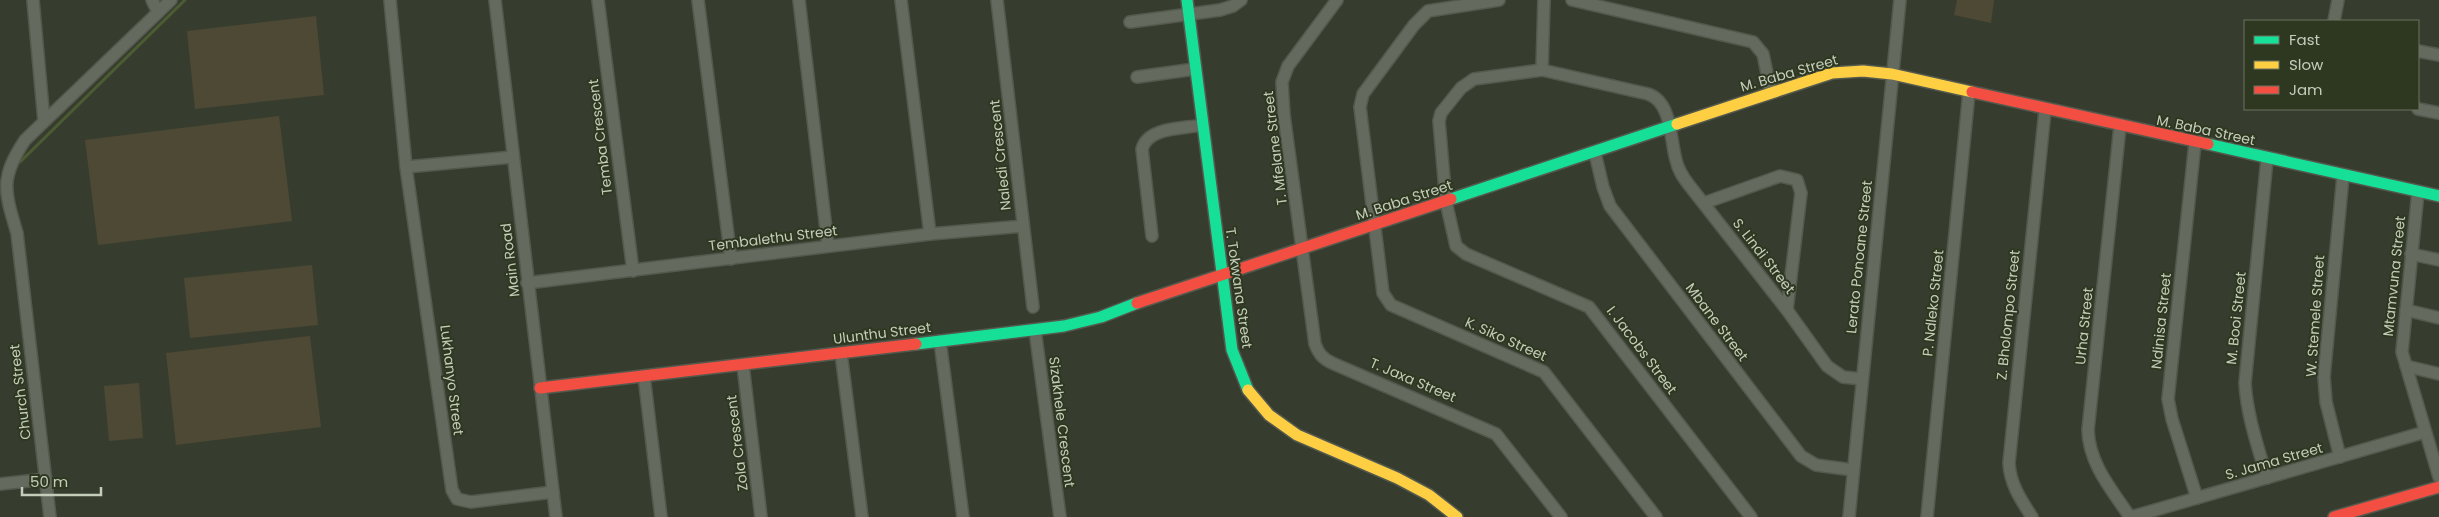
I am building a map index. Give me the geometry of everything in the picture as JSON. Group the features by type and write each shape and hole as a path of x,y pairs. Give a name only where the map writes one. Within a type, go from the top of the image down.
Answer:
{"street":[{"path":"32,0 44,122"},
{"path":"152,0 158,12"},
{"path":"2,192 4,173 10,158 44,122 170,0"},
{"name":"Lukhanyo Street","path":"390,0 406,167 452,490 457,499 471,502 553,492"},
{"name":"Main Road","path":"495,0 556,517"},
{"name":"Temba Crescent","path":"598,0 633,270"},
{"path":"698,0 731,259"},
{"path":"799,0 828,246"},
{"path":"901,0 930,234"},
{"name":"Naledi Crescent","path":"997,0 1033,307"},
{"name":"T. Tokwana Street","path":"1187,0 1221,275 1235,364 1247,388 1262,408 1293,434 1306,442 1407,484 1442,504 1457,517"},
{"path":"1130,22 1220,10 1233,6 1241,0"},
{"name":"T. Mfelane Street","path":"1302,249 1284,115 1282,76 1337,0"},
{"name":"K. Siko Street","path":"1499,0 1428,12 1414,25 1362,94 1360,107 1384,292 1391,305 1544,372 1656,517"},
{"path":"1446,202 1439,134 1439,120 1444,109 1461,88 1474,79 1542,70 1544,0"},
{"path":"1572,0 1752,42 1763,54 1771,93"},
{"name":"Lerato Ponoane Street","path":"1849,517 1900,0"},
{"path":"2334,20 2338,0"},
{"path":"2419,51 2439,56"},
{"path":"1137,77 1195,69"},
{"name":"S. Lindi Street","path":"1542,70 1654,96 1662,106 1680,172 1787,310 1827,366 1843,377 1862,379"},
{"name":"M. Baba Street","path":"1221,275 1595,153 1771,93 1832,74 1864,71 1892,74 2045,110 2439,196"},
{"name":"P. Ndleko Street","path":"1927,517 1969,92"},
{"path":"2419,109 2439,113"},
{"name":"Z. Bholompo Street","path":"2032,517 2009,476 2009,463 2045,110"},
{"path":"1152,236 1142,149 1145,140 1152,134 1202,125"},
{"name":"Urha Street","path":"2120,126 2088,430 2088,447 2093,459 2131,517"},
{"name":"Ndinisa Street","path":"2194,143 2168,399 2172,419 2196,498"},
{"name":"Mbane Street","path":"1595,153 1603,187 1610,206 1800,456 1816,465 1853,470"},
{"path":"406,167 513,157"},
{"name":"M. Booi Street","path":"2267,159 2245,383 2252,427 2267,478"},
{"path":"1704,203 1780,176 1792,177 1797,180 1801,194 1787,310"},
{"name":"W. Stemele Street","path":"2340,458 2326,402 2324,377 2343,176"},
{"name":"Church Street","path":"2,192 17,233 50,517"},
{"name":"Mtamvuna Street","path":"2418,192 2402,352 2439,478"},
{"name":"I. Jacobs Street","path":"1446,202 1456,246 1460,251 1590,306 1751,517"},
{"name":"Tembalethu Street","path":"528,283 930,234 1023,226"},
{"name":"T. Jaxa Street","path":"1302,249 1314,344 1322,358 1496,434 1561,517"},
{"path":"2412,254 2439,260"},
{"name":"Ulunthu Street","path":"540,388 1035,330 1101,317 1221,275"},
{"path":"2406,310 2439,318"},
{"name":"Sizakhele Crescent","path":"1035,330 1060,517"},
{"path":"940,341 963,517"},
{"path":"841,353 862,517"},
{"name":"Zola Crescent","path":"743,365 761,517"},
{"path":"2406,366 2439,374"},
{"path":"644,376 661,517"},
{"name":"S. Jama Street","path":"2131,517 2425,432"},
{"path":"0,484 46,480"},
{"path":"2334,517 2439,486"}],"shaded area":[{"path":"1957,0 1994,0 1991,23 1954,15"},
{"path":"316,16 324,95 195,109 187,31"},
{"path":"279,116 292,221 98,245 85,140"},
{"path":"312,265 318,325 190,338 184,278"},
{"path":"310,336 321,427 176,445 166,353"},
{"path":"139,383 143,438 109,441 104,386"}],"waterway":[{"path":"20,162 185,0"}],"traffic: fast":[{"path":"1187,0 1232,350 1248,390"},
{"path":"1451,199 1677,124"},
{"path":"2208,144 2439,196"},
{"path":"916,344 1064,326 1101,317 1137,303"}],"traffic: slow":[{"path":"1677,124 1832,73 1863,71 1892,74 1972,92"},
{"path":"1248,390 1269,415 1297,435 1397,478 1429,495 1457,517"}],"traffic: jam":[{"path":"1972,92 2208,144"},
{"path":"1137,303 1451,199"},
{"path":"540,388 916,344"},
{"path":"2334,517 2439,487"}]}
